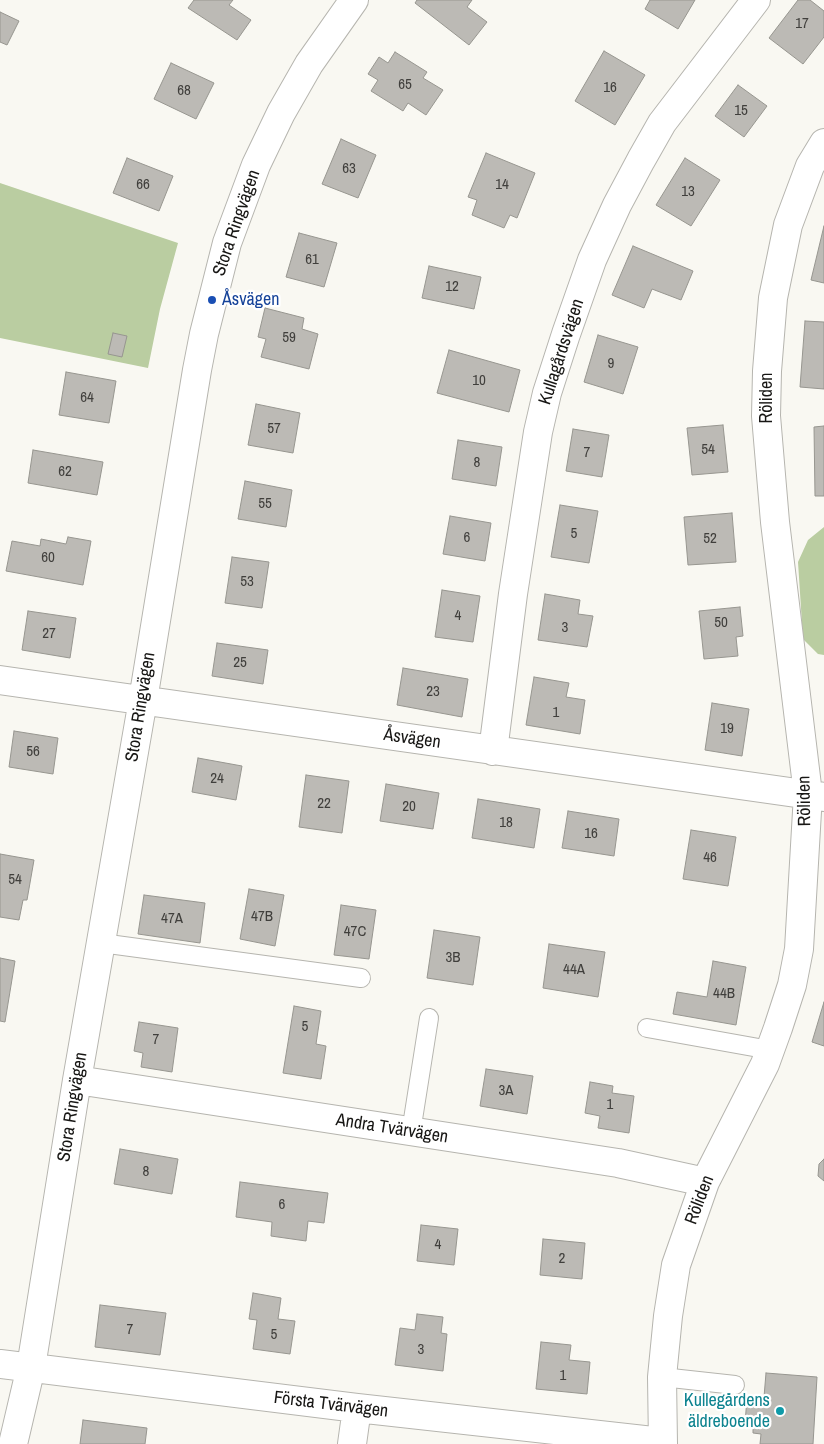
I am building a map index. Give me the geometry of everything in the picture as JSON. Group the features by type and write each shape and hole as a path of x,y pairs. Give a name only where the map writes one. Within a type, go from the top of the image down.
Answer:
{"street":[{"name":"Stora Ringvägen","path":"13,1444 30,1367 197,370 212,300 227,243 256,165 309,64 354,0"},
{"name":"Kullagårdsvägen","path":"493,751 513,594 538,432 547,393 566,334 592,260 606,228 662,124 756,0"},
{"name":"Röliden","path":"662,1443 662,1377 668,1316 676,1265 705,1182 765,1064 792,985 799,949 816,796 775,522 766,416 767,371 773,298 788,225 810,166 824,143"},
{"name":"Åsvägen","path":"0,680 816,796"},
{"name":"Andra Tvärvägen","path":"77,1080 618,1163 705,1182"},
{"name":"Första Tvärvägen","path":"0,1364 662,1443"},
{"path":"352,1444 357,1408"}],"lane":[{"path":"101,943 360,978"},
{"path":"411,1132 429,1018"},
{"path":"646,1028 770,1050"},
{"path":"662,1377 735,1385"}],"green space":[{"path":"0,183 178,243 160,309 148,368 0,338"},
{"path":"824,527 824,655 818,654 803,639 798,562 808,540"}],"building":[{"path":"194,0 233,0 229,5 251,20 237,40 188,8"},
{"path":"417,0 472,0 467,7 487,22 469,45 415,3"},
{"path":"650,0 695,0 678,29 645,9"},
{"path":"798,0 810,0 824,11 824,37 803,64 769,38"},
{"path":"0,12 19,21 7,45 0,42"},
{"path":"604,51 645,75 615,125 575,101"},
{"path":"395,52 427,72 423,78 443,90 426,115 408,103 403,111 371,91 378,80 368,74 379,57 388,63"},
{"path":"171,63 214,83 196,119 154,99"},
{"path":"738,85 767,106 744,137 715,116"},
{"path":"341,139 376,155 358,198 322,184"},
{"path":"486,153 535,173 517,218 510,215 504,228 472,215 477,200 468,197"},
{"path":"127,158 173,176 159,211 113,193"},
{"path":"685,158 720,180 691,226 656,205"},
{"path":"824,226 824,283 811,280"},
{"path":"299,233 337,243 324,287 286,277"},
{"path":"633,246 693,271 681,300 652,289 644,308 612,295"},
{"path":"429,266 481,277 474,309 422,298"},
{"path":"265,308 304,318 302,329 318,334 309,369 261,357 266,339 258,337"},
{"path":"805,321 824,322 824,389 800,387"},
{"path":"113,333 127,336 122,357 108,354"},
{"path":"598,335 638,347 623,394 584,382"},
{"path":"449,350 520,370 509,412 437,393"},
{"path":"66,372 116,381 109,423 59,415"},
{"path":"256,404 300,413 293,453 248,445"},
{"path":"723,425 728,472 692,475 687,428"},
{"path":"824,426 824,496 815,496 814,427"},
{"path":"573,429 609,435 602,477 566,471"},
{"path":"458,440 502,447 496,486 452,479"},
{"path":"33,450 103,462 97,495 28,483"},
{"path":"245,481 292,490 286,527 238,519"},
{"path":"560,505 598,511 589,563 551,557"},
{"path":"732,513 736,562 688,565 684,517"},
{"path":"450,516 491,523 485,561 443,554"},
{"path":"68,537 91,541 83,585 6,571 12,541 40,546 41,539 66,544"},
{"path":"232,557 269,562 262,608 225,603"},
{"path":"442,590 480,596 473,642 435,637"},
{"path":"545,594 580,600 578,614 593,616 587,647 538,640"},
{"path":"740,607 743,636 736,637 738,656 704,659 699,611"},
{"path":"28,611 76,618 70,658 22,650"},
{"path":"217,643 268,650 263,684 212,676"},
{"path":"403,668 468,679 462,717 397,705"},
{"path":"534,677 569,683 566,697 585,700 580,734 526,725"},
{"path":"712,703 749,709 742,756 705,750"},
{"path":"14,731 58,738 53,774 9,767"},
{"path":"198,758 242,766 236,800 192,792"},
{"path":"306,775 349,781 342,833 299,827"},
{"path":"386,784 439,793 433,829 380,821"},
{"path":"478,799 540,809 534,848 472,838"},
{"path":"568,811 619,819 614,856 562,848"},
{"path":"691,830 736,837 728,886 683,879"},
{"path":"0,854 34,860 27,900 23,900 19,920 0,917"},
{"path":"249,889 284,895 275,946 240,939"},
{"path":"144,895 205,903 200,943 138,934"},
{"path":"341,905 376,910 369,959 334,955"},
{"path":"434,930 480,937 473,985 427,978"},
{"path":"549,944 605,952 598,997 543,988"},
{"path":"0,958 15,961 5,1022 0,1021"},
{"path":"713,961 746,967 736,1025 673,1014 677,992 707,997"},
{"path":"824,1002 824,1046 812,1042"},
{"path":"294,1006 321,1011 316,1044 326,1046 321,1079 283,1073"},
{"path":"139,1022 178,1028 172,1072 141,1067 143,1053 134,1051"},
{"path":"486,1069 533,1076 527,1114 480,1106"},
{"path":"590,1082 613,1086 612,1093 634,1096 629,1133 598,1128 600,1116 585,1113"},
{"path":"120,1149 178,1159 172,1194 114,1184"},
{"path":"824,1159 824,1181 818,1176 819,1164"},
{"path":"240,1182 328,1193 324,1223 308,1221 306,1241 271,1236 272,1222 236,1217"},
{"path":"421,1225 458,1229 454,1265 417,1261"},
{"path":"543,1239 585,1243 582,1279 540,1275"},
{"path":"253,1293 281,1298 278,1319 295,1321 290,1354 253,1349 257,1320 249,1319"},
{"path":"100,1305 166,1313 160,1355 95,1347"},
{"path":"417,1314 443,1317 441,1333 447,1334 443,1371 395,1365 400,1328 415,1330"},
{"path":"541,1342 571,1345 569,1360 590,1362 587,1394 536,1389"},
{"name":"Kullegårdens äldreboende","path":"766,1373 817,1377 813,1444 760,1444 761,1434 753,1433 753,1426 745,1425 747,1396 764,1397"},
{"path":"83,1420 147,1428 145,1444 80,1444"}],"place":[{"name":"Åsvägen","path":"212,300"},
{"name":"Kullegårdens äldreboende","path":"780,1411"}]}
